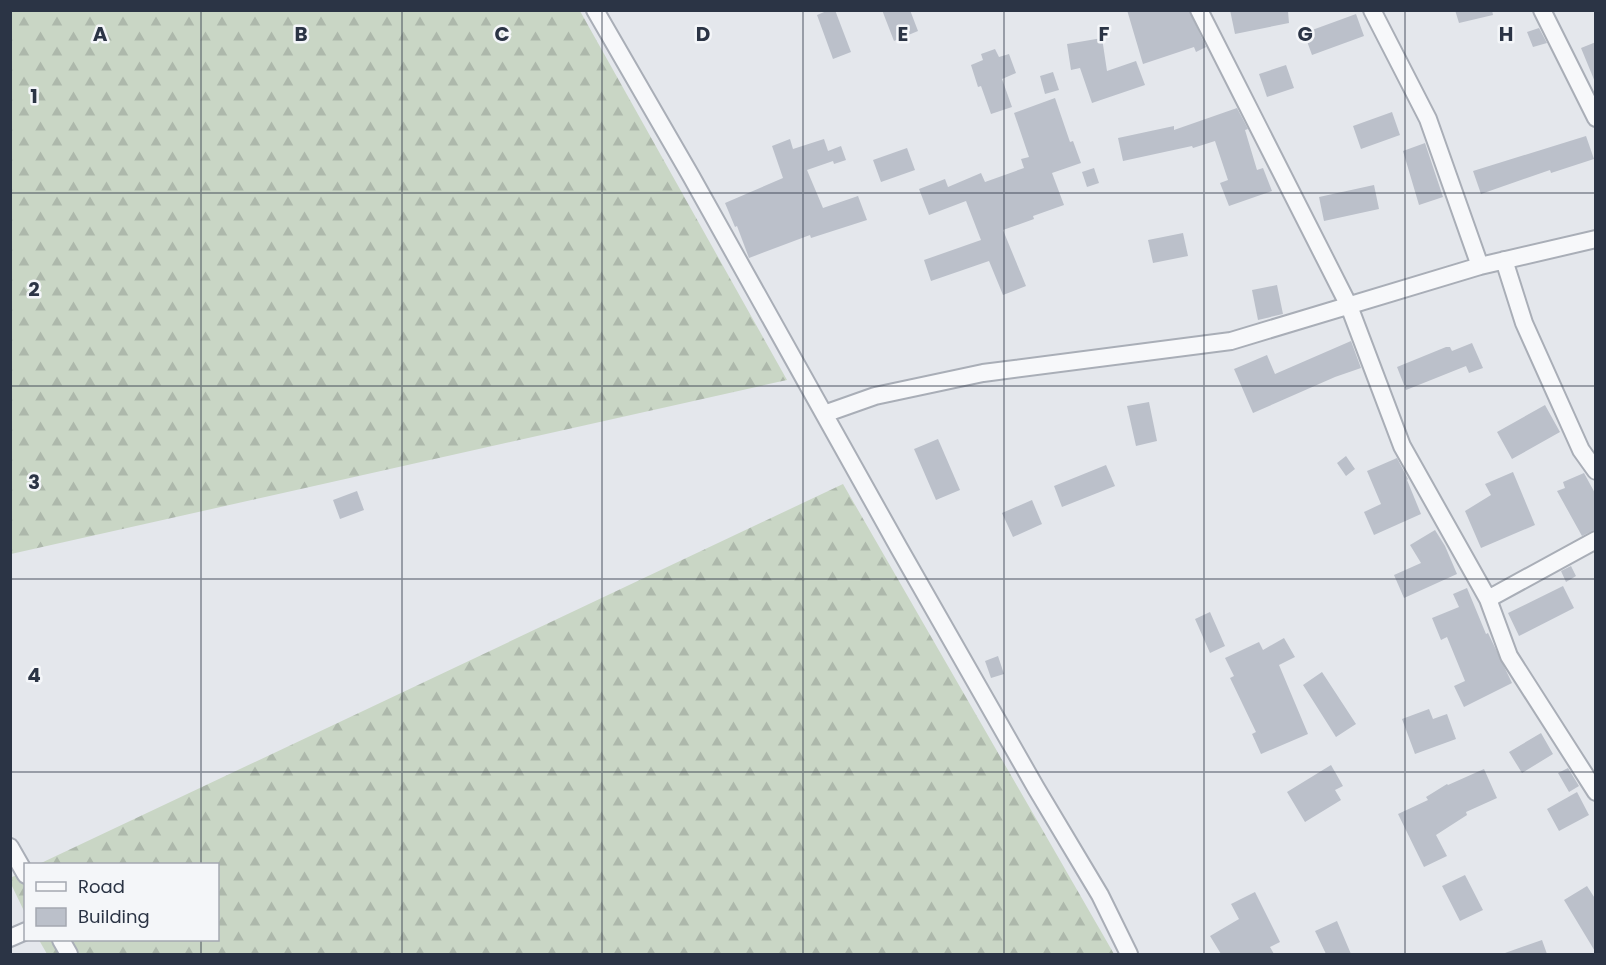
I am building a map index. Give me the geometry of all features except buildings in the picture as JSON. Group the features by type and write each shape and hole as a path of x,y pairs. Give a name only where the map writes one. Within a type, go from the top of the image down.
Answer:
{"street":[{"path":"595,10 1019,758 1100,895 1129,954"},
{"path":"1199,10 1349,306 1402,446 1488,599 1509,656 1596,792"},
{"path":"1372,10 1428,119 1480,266"},
{"path":"1542,10 1596,118"},
{"path":"824,414 875,396 983,373 1232,341 1480,266 1596,239"},
{"path":"1504,260 1524,322 1581,450 1596,471"},
{"path":"1488,599 1596,540"},
{"path":"10,847 24,872"},
{"path":"10,938 24,932"}],"green space":[{"path":"10,11 580,11 787,380 11,554"},
{"path":"843,484 1114,954 47,954 40,941 219,941 219,863 41,863"},
{"path":"24,871 24,911 11,884 10,878"}]}
